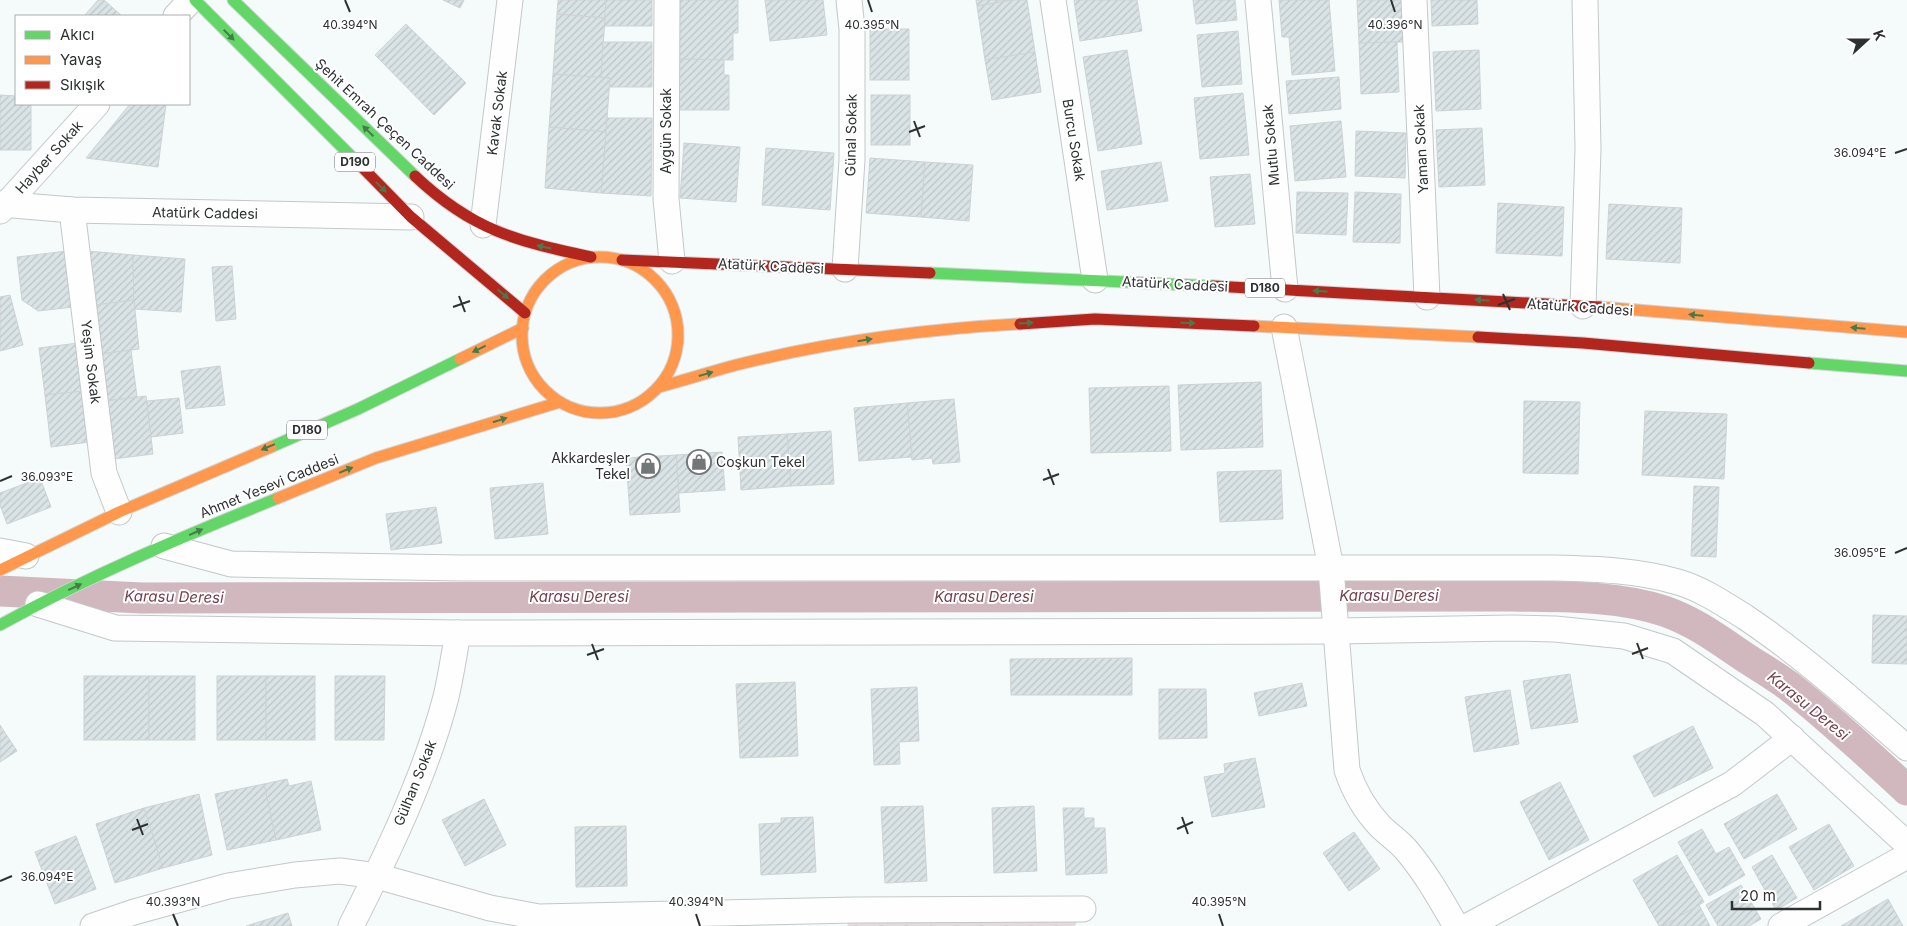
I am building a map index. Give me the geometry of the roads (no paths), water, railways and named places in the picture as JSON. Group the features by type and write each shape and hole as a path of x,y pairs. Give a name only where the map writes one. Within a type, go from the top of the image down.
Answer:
{"highway":[{"name":"D190","path":"193,0 411,217 525,313"},
{"name":"Şehit Emrah Çeçen Caddesi","path":"233,0 433,193 468,218 507,236 539,246 592,257"},
{"name":"Atatürk Caddesi","path":"622,260 637,265 655,279 669,297 675,311 678,326 677,349 669,372 659,387 646,398 630,407 614,412 596,413 579,410 560,402 545,389 532,372 526,359 523,328 525,313 531,299 550,274 577,260 592,257 622,260 1094,280 1427,297 1583,306 1907,332"},
{"name":"Atatürk Caddesi","path":"659,387 738,364 829,346 962,327 1095,319 1583,343 1907,371"},
{"name":"D180","path":"0,570 119,512 358,409 523,328"},
{"name":"Ahmet Yesevi Caddesi","path":"0,625 38,604 135,558 376,458 560,402"}],"street":[{"path":"177,15 193,0"},
{"name":"Kavak Sokak","path":"483,225 510,0"},
{"name":"Aygün Sokak","path":"666,0 666,199 672,262"},
{"name":"Günal Sokak","path":"845,269 852,160 852,29 849,0"},
{"name":"Burcu Sokak","path":"1053,0 1094,280"},
{"name":"Mutlu Sokak","path":"1258,0 1285,289"},
{"name":"Yaman Sokak","path":"1414,0 1427,297"},
{"path":"1583,306 1588,149 1584,0"},
{"name":"Hayber Sokak","path":"2,207 97,105"},
{"name":"Atatürk Caddesi","path":"2,207 411,217"},
{"name":"Yeşim Sokak","path":"72,210 104,473 119,512"},
{"path":"1284,327 1332,568 1345,751 1353,788 1379,825 1406,850 1424,874 1456,926"},
{"path":"164,546 231,564 462,568 1591,568 1640,573 1679,582 1704,592 1731,608 1802,658 1907,748"},
{"path":"0,551 26,556"},
{"path":"38,604 115,628 458,633 1337,631 1529,628 1624,636 1657,645 1680,655 1765,714 1907,844"},
{"name":"Gülhan Sokak","path":"352,926 377,876 426,761 446,697 458,633"},
{"path":"1468,926 1732,784 1792,738"},
{"path":"1781,926 1907,856"},
{"path":"94,926 134,912 228,886 295,875 340,871 377,876 490,908 539,917 851,918 1083,909"}],"waterway":[{"name":"Karasu Deresi","path":"0,591 142,598 1510,596 1607,599 1664,611 1685,620 1713,636 1790,687 1835,724 1907,790"}],"place":[{"name":"Coşkun Tekel","path":"699,462"},
{"name":"Akkardeşler Tekel","path":"648,466"}]}
